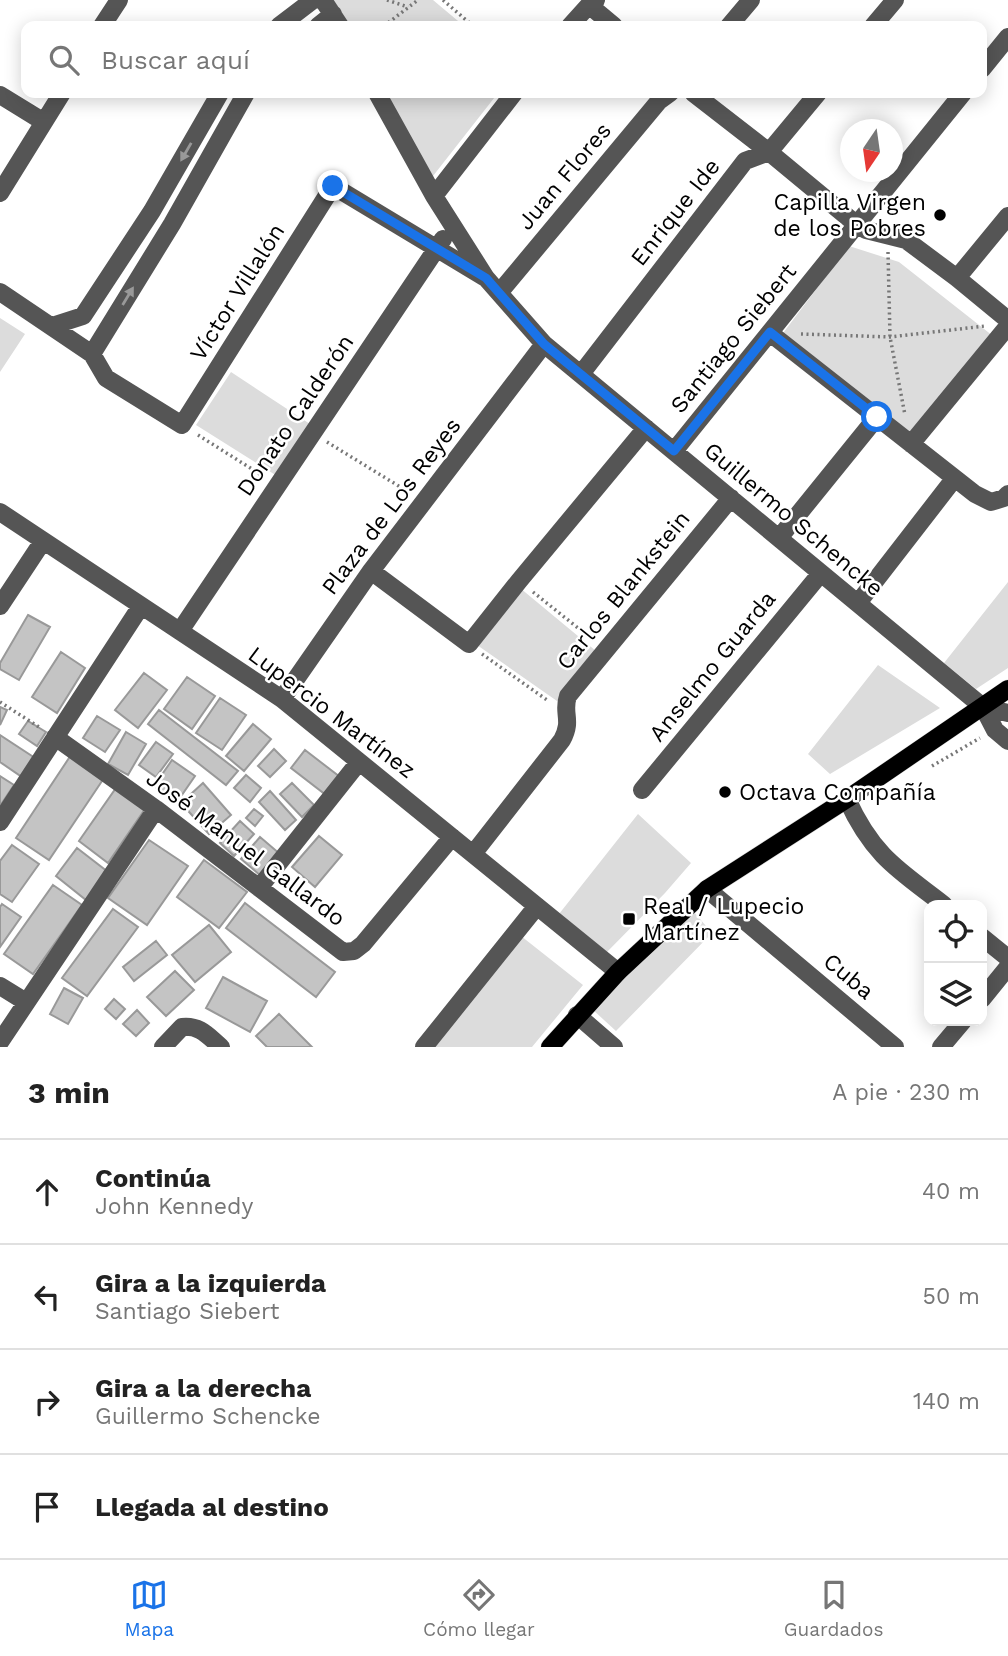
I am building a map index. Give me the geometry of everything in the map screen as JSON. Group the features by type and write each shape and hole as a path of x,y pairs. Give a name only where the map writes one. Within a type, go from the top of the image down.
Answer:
{"main road":[{"path":"550,1047 618,972 707,889 847,799 1008,689"}],"street":[{"path":"106,21 119,0"},
{"path":"286,21 313,0"},
{"path":"733,21 751,0"},
{"path":"877,21 895,0"},
{"path":"575,21 592,3 609,21"},
{"path":"987,63 1008,37"},
{"path":"0,95 44,122"},
{"path":"0,193 59,98"},
{"path":"52,326 83,316 152,211 217,98"},
{"path":"92,354 172,224 243,98"},
{"name":"Guillermo Schencke","path":"380,98 434,195 486,278 544,344 983,706"},
{"path":"434,195 510,98"},
{"name":"Juan Flores","path":"499,293 663,98"},
{"path":"700,98 856,224 866,230 906,240 957,278 1004,323 911,444"},
{"name":"Enrique Ide","path":"580,374 745,161 769,152 814,98"},
{"name":"Santiago Siebert","path":"674,451 959,98"},
{"name":"Guillermo Schencke","path":"333,186 486,278"},
{"name":"Víctor Villalón","path":"182,425 333,186"},
{"path":"152,211 172,224"},
{"path":"957,278 1008,216"},
{"name":"Donato Calderón","path":"180,631 453,226"},
{"path":"0,292 92,354 106,378 182,425"},
{"path":"83,316 107,332"},
{"path":"770,332 975,495 991,502 1008,494"},
{"name":"Plaza de Los Reyes","path":"282,699 371,571 544,344"},
{"path":"779,538 877,417"},
{"name":"Santiago Siebert","path":"469,644 646,428"},
{"path":"858,603 954,479"},
{"name":"Carlos Blankstein","path":"473,855 562,740 567,730 565,706 568,696 731,498"},
{"name":"Lupercio Martínez","path":"0,512 282,699 618,972"},
{"path":"0,606 43,541"},
{"path":"371,571 469,644"},
{"name":"Anselmo Guarda","path":"642,790 821,573"},
{"path":"0,822 141,606"},
{"path":"983,706 1008,713"},
{"path":"983,706 995,730 1008,741"},
{"name":"José Manuel Gallardo","path":"55,737 156,808 343,952 354,951 363,944 452,837"},
{"path":"259,888 359,762"},
{"path":"847,799 883,856 938,900"},
{"path":"0,1042 156,808"},
{"name":"Cuba","path":"707,889 895,1047"},
{"path":"424,1047 537,906"},
{"path":"987,941 1008,958"},
{"path":"987,993 1008,967"},
{"path":"0,986 26,1002"},
{"path":"577,1015 614,1047"},
{"path":"163,1047 182,1027 192,1026 202,1030 221,1047"},
{"path":"941,1047 959,1026"}],"path":[{"path":"387,0 408,7"},
{"path":"390,21 418,0"},
{"path":"443,0 467,21"},
{"path":"888,235 890,337 911,444"},
{"path":"770,332 890,337 1004,323"},
{"path":"182,425 277,486"},
{"path":"313,433 423,501"},
{"path":"519,581 605,650"},
{"path":"469,644 567,715"},
{"path":"0,702 55,737"}],"shaded area":[{"path":"325,0 433,0 458,21 338,21"},
{"path":"385,98 494,98 433,176"},
{"path":"849,246 899,262 993,336 904,443 774,345"},
{"path":"0,318 25,334 0,372"},
{"path":"231,372 310,424 277,476 196,425"},
{"path":"1008,582 1008,668 976,689 944,663"},
{"path":"514,583 596,651 557,701 467,638"},
{"path":"878,665 940,708 830,774 808,754"},
{"path":"638,814 691,863 607,952 559,914"},
{"path":"694,912 712,933 616,1031 592,1009"},
{"path":"521,936 583,985 532,1047 435,1047"}],"building":[{"path":"28,615 50,627 19,680 0,669 0,663"},
{"path":"61,652 85,668 57,713 32,697"},
{"path":"144,673 167,690 138,728 115,710"},
{"path":"187,677 215,696 192,729 164,709"},
{"path":"220,698 246,715 222,750 196,733"},
{"path":"0,707 7,710 0,725"},
{"path":"159,710 238,771 226,785 148,724"},
{"path":"97,716 120,730 105,752 83,738"},
{"path":"28,721 46,732 37,746 19,734"},
{"path":"253,724 271,739 244,771 226,756"},
{"path":"126,732 146,744 128,775 108,764"},
{"path":"0,735 35,758 22,777 0,762"},
{"path":"156,742 173,754 156,777 139,765"},
{"path":"274,749 286,761 270,777 258,766"},
{"path":"305,750 340,777 326,795 291,768"},
{"path":"71,755 104,778 49,860 16,838"},
{"path":"172,760 195,776 177,802 154,786"},
{"path":"246,775 261,788 250,802 234,788"},
{"path":"0,776 14,785 0,806"},
{"path":"203,783 231,815 209,834 181,803"},
{"path":"292,783 314,805 302,817 280,794"},
{"path":"116,788 145,809 108,863 79,841"},
{"path":"270,791 296,820 285,830 259,802"},
{"path":"254,809 263,816 255,826 246,818"},
{"path":"240,821 254,834 234,856 220,843"},
{"path":"319,836 342,855 315,887 292,867"},
{"path":"260,837 280,854 261,876 241,859"},
{"path":"149,840 188,866 147,925 108,898"},
{"path":"12,845 39,864 12,902 0,894 0,861"},
{"path":"77,848 108,872 86,900 56,876"},
{"path":"204,860 247,892 219,928 177,897"},
{"path":"53,885 82,905 33,974 4,954"},
{"path":"245,903 335,972 316,997 226,928"},
{"path":"2,904 21,917 0,947 0,907"},
{"path":"113,909 138,927 87,996 62,978"},
{"path":"209,925 231,952 195,982 172,955"},
{"path":"156,941 167,955 134,981 123,967"},
{"path":"175,971 194,990 166,1016 147,997"},
{"path":"223,977 267,1001 250,1032 206,1008"},
{"path":"64,988 83,998 68,1024 50,1014"},
{"path":"114,999 125,1009 116,1019 105,1009"},
{"path":"137,1010 149,1023 136,1036 123,1024"},
{"path":"279,1014 312,1047 267,1047 256,1036"}],"place":[{"name":"Capilla Virgen de los Pobres","path":"940,215"},
{"name":"Octava Compañía","path":"725,792"},
{"name":"Real / Lupecio Martínez","path":"629,919"}],"route":[{"path":"333,186 486,278 544,344 674,451 770,332 877,417"}]}
